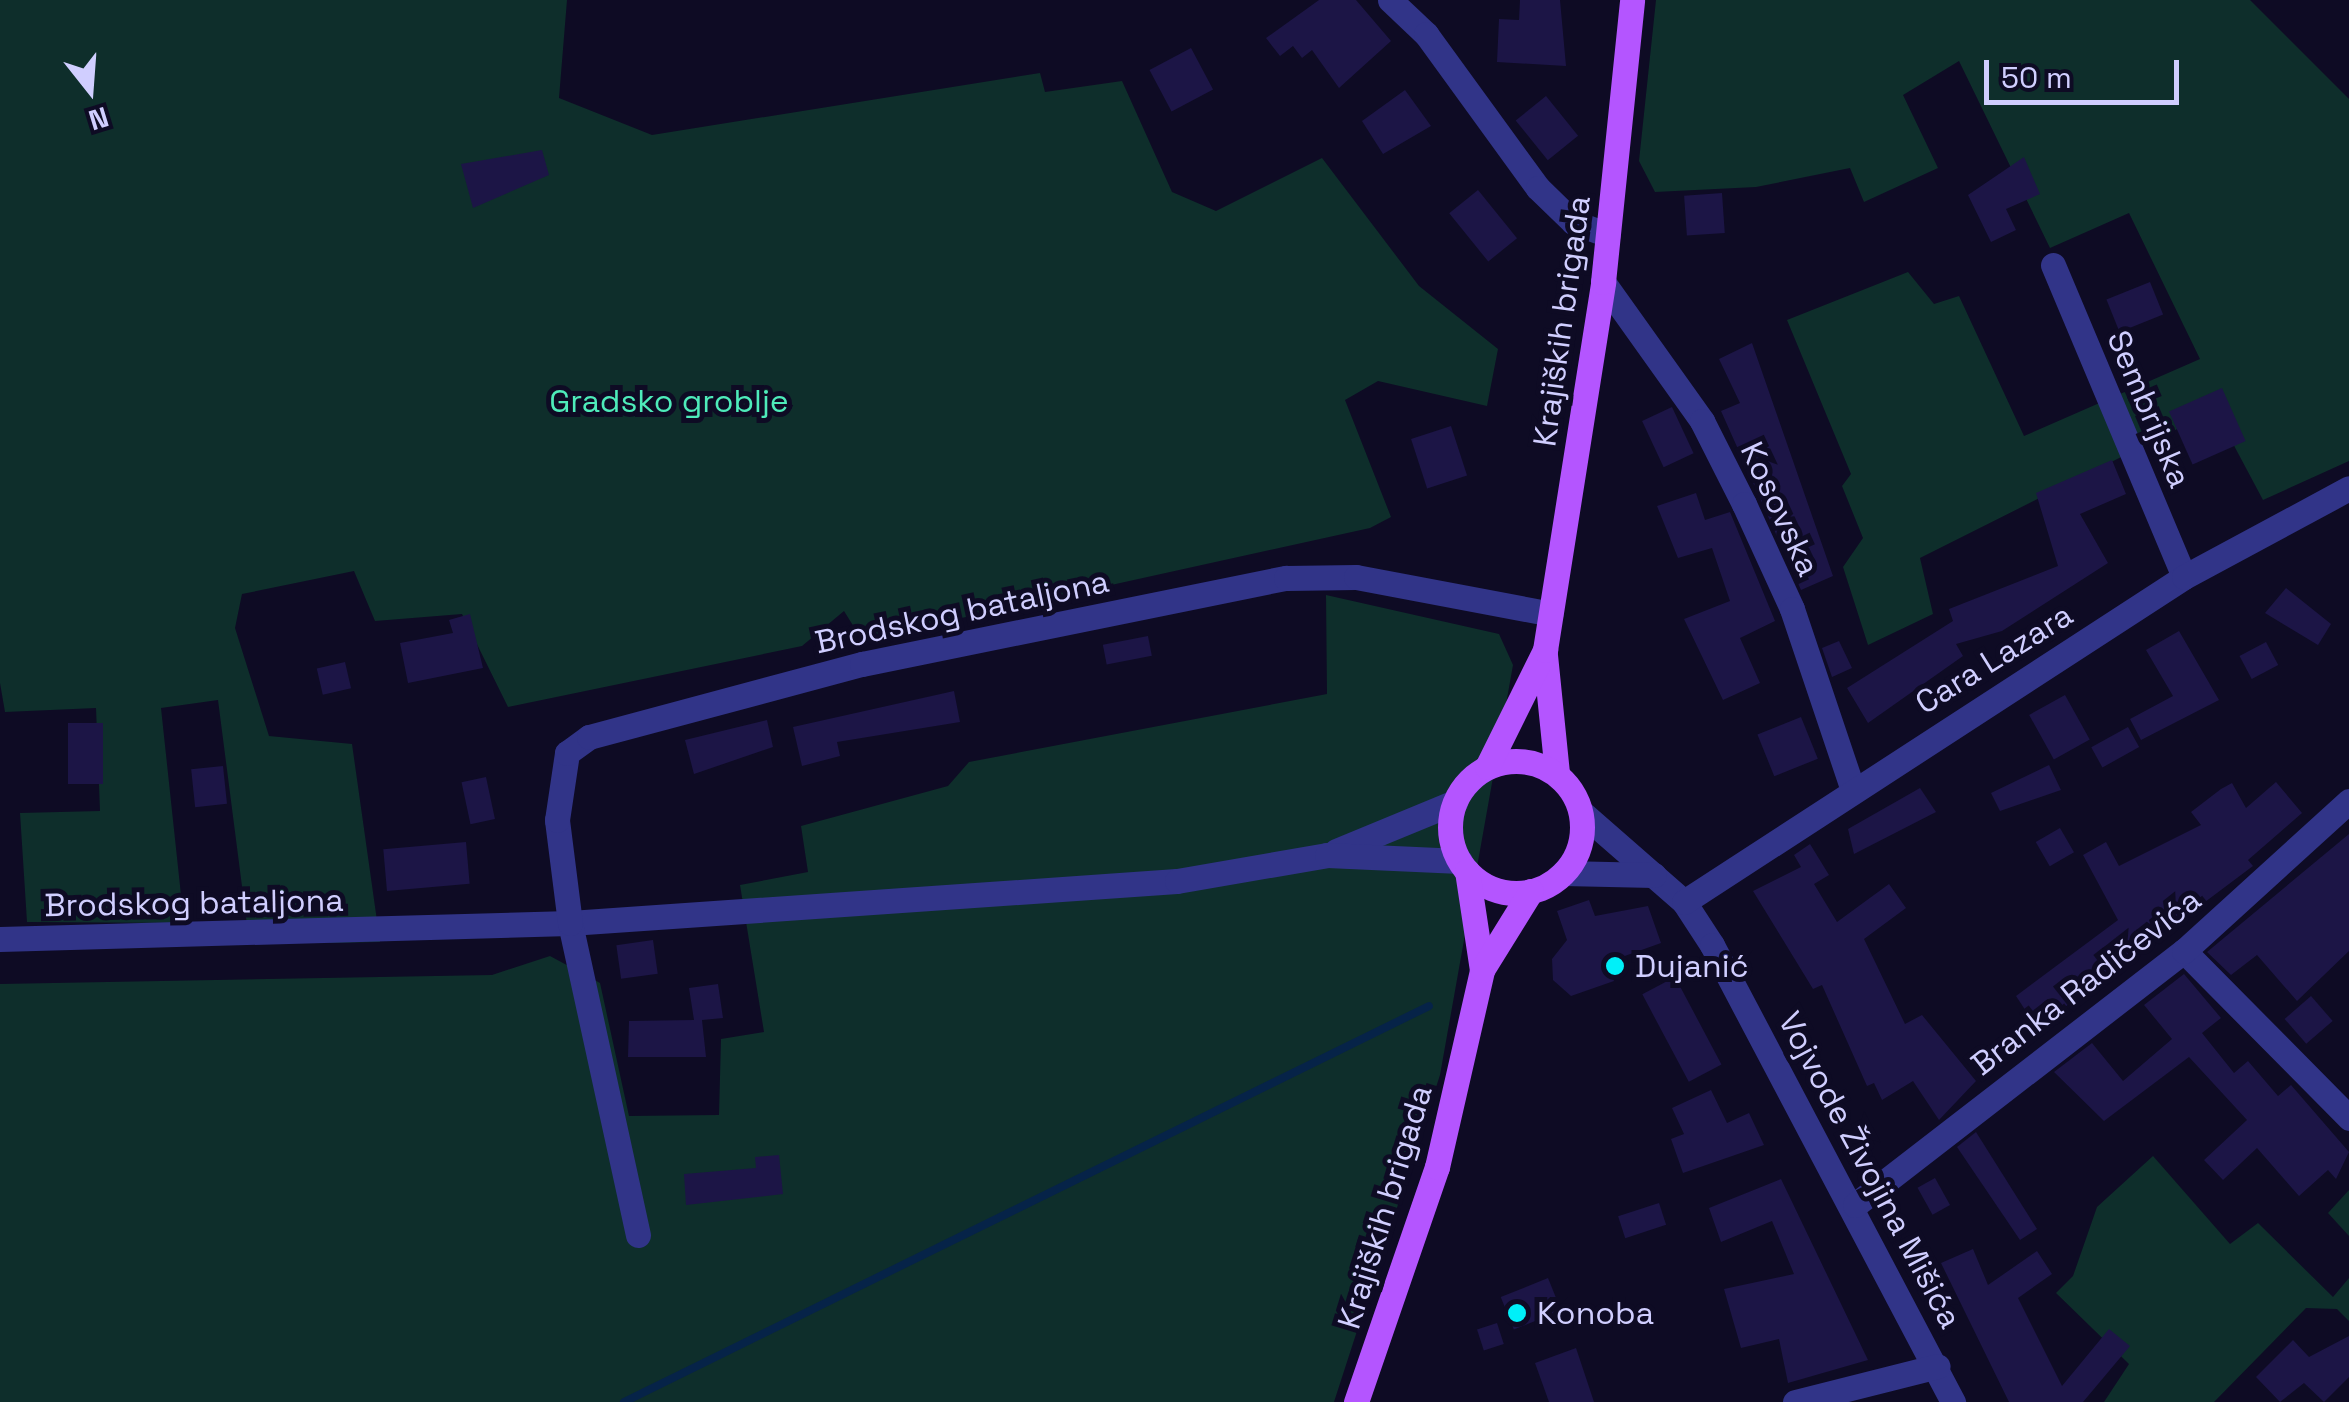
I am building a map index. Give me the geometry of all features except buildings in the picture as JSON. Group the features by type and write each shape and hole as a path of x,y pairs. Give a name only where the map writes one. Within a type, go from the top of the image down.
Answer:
{"main road":[{"name":"Krajiških brigada","path":"1557,774 1545,650 1603,282 1632,0"},
{"name":"Krajiških brigada","path":"1487,767 1545,650"},
{"path":"1536,763 1557,774 1581,812 1581,841 1564,873 1531,891 1496,889 1463,866 1454,802 1487,767 1536,763"},
{"name":"Krajiških brigada","path":"1463,866 1482,970"},
{"name":"Krajiških brigada","path":"1356,1402 1438,1167 1482,970 1531,891"}],"street":[{"path":"1390,0 1426,34 1538,188 1573,222 1608,235"},
{"name":"Sembrijska","path":"2053,265 2184,577"},
{"name":"Kosovska","path":"1603,282 1702,422 1744,504 1792,609 1852,787"},
{"name":"Cara Lazara","path":"1684,902 1852,787 2184,577 2349,488"},
{"name":"Brodskog bataljona","path":"638,1235 570,923 555,785 567,753 613,727 862,664 1286,578 1356,578 1551,614"},
{"name":"Branka Radičevića","path":"1854,1205 2184,950 2349,800"},
{"name":"Brodskog bataljona","path":"0,939 570,923 1177,881 1327,855 1454,802"},
{"name":"Vojvode Živojina Mišića","path":"1581,812 1684,902 1854,1205 1953,1402"},
{"name":"Brodskog bataljona","path":"1327,855 1463,866"},
{"path":"1564,873 1654,875"},
{"path":"2184,950 2349,1118"},
{"path":"1795,1402 1938,1366"}],"green space":[{"name":"Gradsko groblje","path":"0,0 567,0 559,98 652,135 1040,73 1045,92 1122,81 1172,192 1216,211 1322,158 1419,286 1498,349 1487,406 1378,381 1345,400 1391,517 1370,528 862,640 844,611 802,646 508,707 462,614 375,621 354,571 242,594 235,628 269,736 352,744 380,942 330,943 323,930 247,925 218,700 161,708 184,923 27,922 20,813 100,811 96,708 5,712 0,683"},
{"path":"1656,0 2250,0 2349,99 2349,461 2263,500 2215,410 1920,558 1933,614 1868,645 1843,567 1863,538 1842,486 1851,474 1787,320 1908,272 1934,304 1959,296 2024,436 2200,359 2129,213 2050,248 1959,61 1903,95 1938,168 1864,202 1850,168 1756,187 1655,192 1639,161"},
{"path":"1326,595 1499,634 1513,665 1440,1075 1334,1402 0,1402 0,984 492,975 550,956 600,983 629,1116 719,1115 721,1039 764,1032 740,885 808,872 801,826 948,786 969,762 1327,694"},
{"path":"2153,1156 2230,1244 2258,1223 2333,1297 2349,1278 2349,1321 2337,1309 2306,1308 2214,1402 2104,1402 2129,1364 2056,1293 2073,1276 2097,1207"},
{"path":"2349,1190 2349,1236 2328,1213"}],"waterway":[{"path":"624,1402 1429,1006"}],"place":[{"name":"Dujanić","path":"1615,966"},
{"name":"Konoba","path":"1517,1313"}]}
